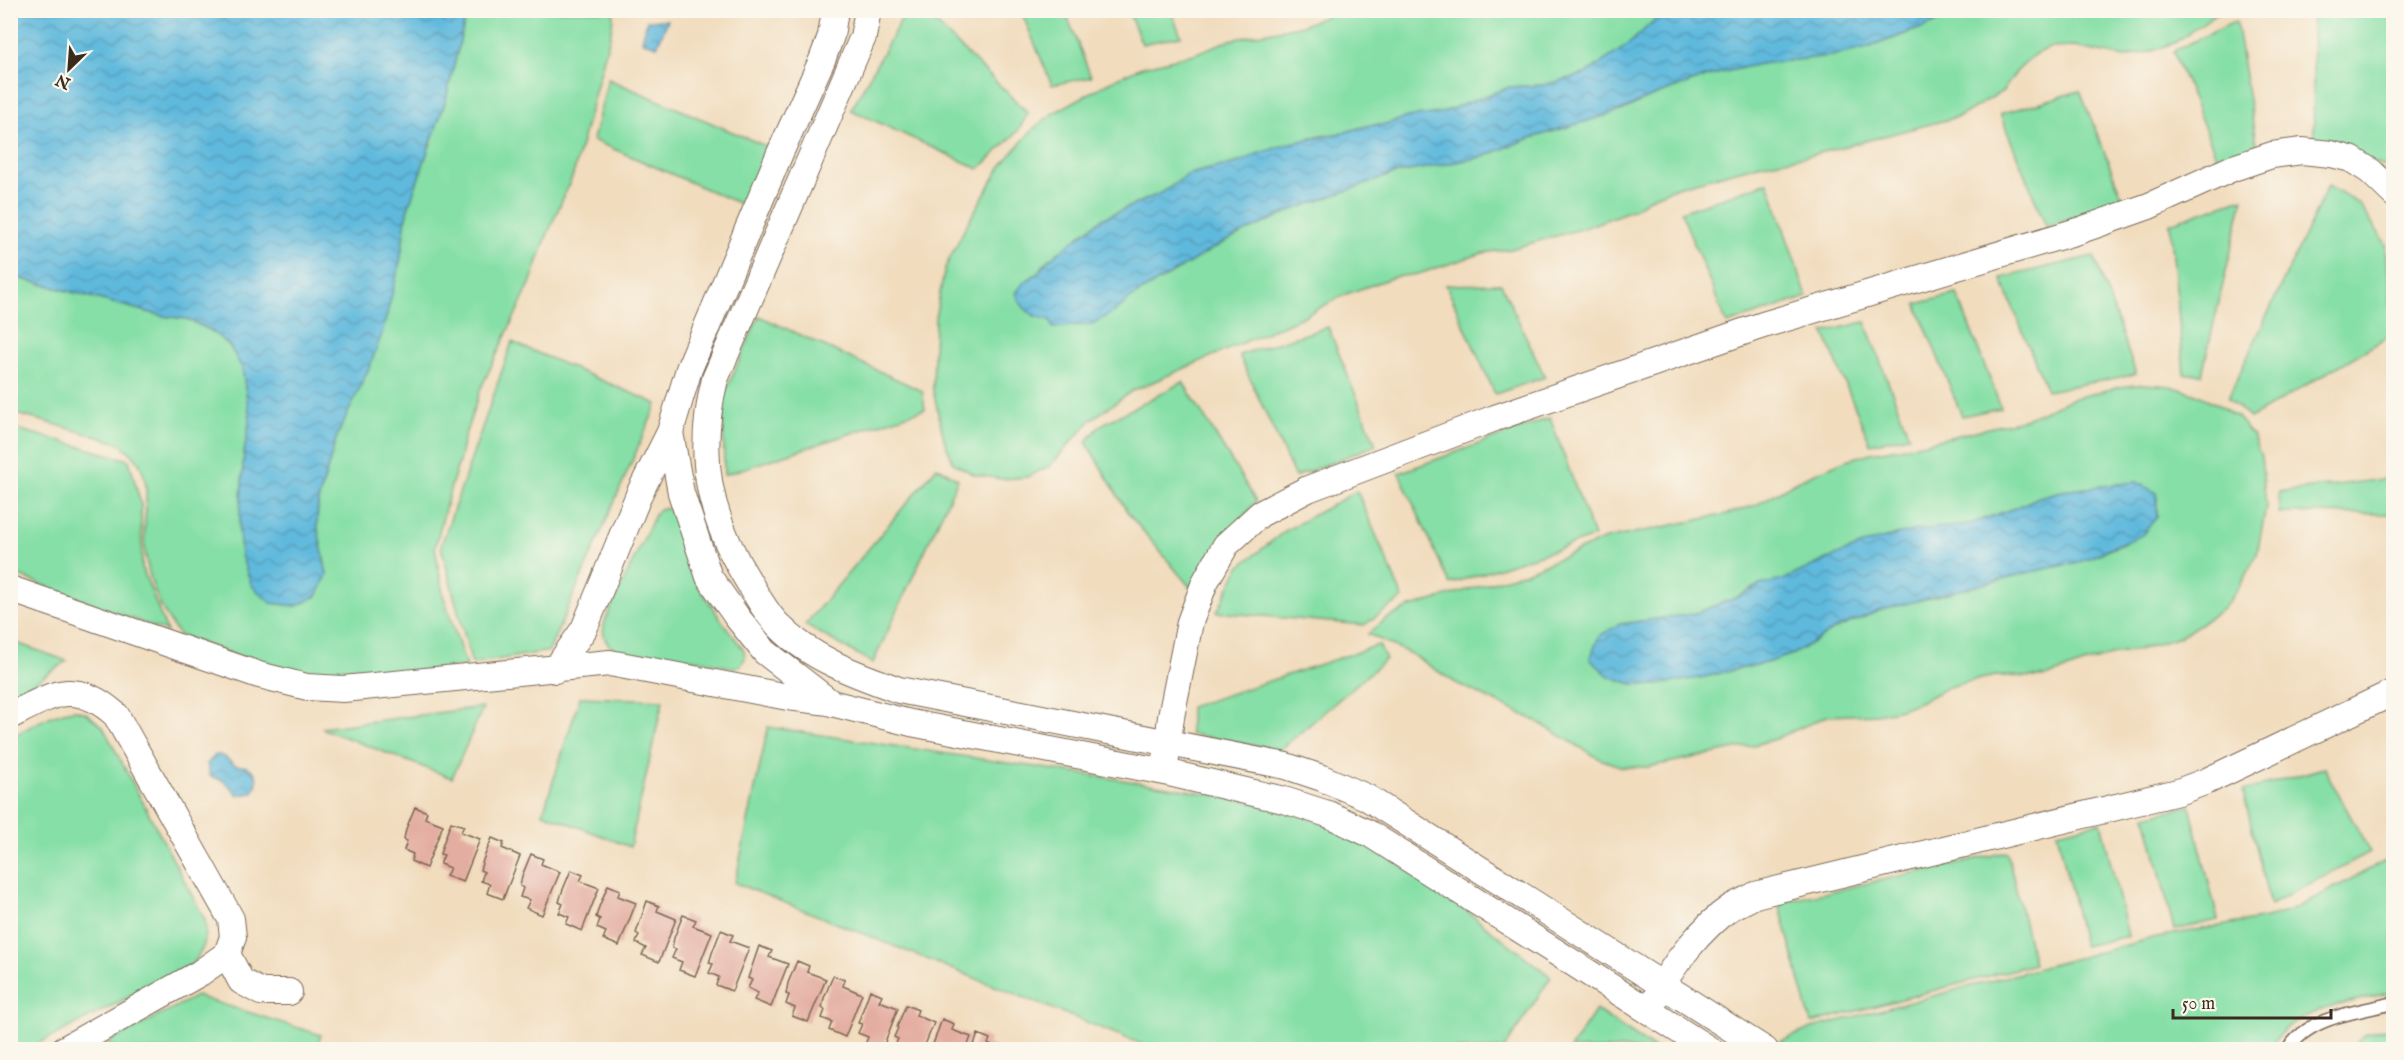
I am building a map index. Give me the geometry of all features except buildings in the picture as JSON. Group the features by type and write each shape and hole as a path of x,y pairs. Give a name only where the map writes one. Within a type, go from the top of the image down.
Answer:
{"street":[{"path":"555,670 584,630 640,492 670,432 689,369 780,153 822,60 831,36 835,10"},
{"path":"868,10 863,37 715,379 707,411 705,452 710,494 721,529 737,564 778,626 812,652 849,672 899,690 1286,766 1322,777 1366,797 1765,1050"},
{"path":"863,37 883,10"},
{"path":"1165,772 1167,742 1190,622 1210,573 1226,545 1260,514 1308,489 1495,418 1763,325 2081,230 2149,206 2233,168 2272,155 2302,151 2351,159 2370,171 2394,194"},
{"path":"670,432 681,493 709,577 765,652 831,703"},
{"path":"640,492 710,494"},
{"path":"10,589 259,675 306,687 344,689 610,663 831,703 911,723 1165,772 1284,800 1328,814 1370,834 1710,1050"},
{"path":"742,686 765,652 778,626"},
{"path":"584,630 592,649 610,663"},
{"path":"10,716 50,695 67,692 101,700 116,715 231,919 233,937 227,954 200,973 63,1050"},
{"path":"1650,1012 1662,984 1710,925 1730,909 1755,895 2178,792 2207,781 2394,692"},
{"path":"227,954 241,981 261,992 289,992"}],"lane":[{"path":"2288,1050 2296,1039 2311,1027 2394,1003"}],"green space":[{"path":"922,10 1028,113 1018,131 979,169 851,110 906,11"},
{"path":"467,11 614,11 611,32 573,175 546,238 530,284 481,388 464,438 435,547 443,595 466,666 310,682 179,635 156,595 149,574 144,536 145,480 134,456 112,441 11,413 10,276 163,316 187,319 210,330 229,345 242,368 250,418 244,453 239,531 271,603 296,606 317,596 327,575 317,525 318,501 337,436 370,366 400,262 407,211 446,99"},
{"path":"1021,11 1065,11 1091,77 1052,85"},
{"path":"1128,11 1171,11 1181,36 1142,44"},
{"path":"1340,11 1665,11 1629,44 1585,74 1544,85 1509,87 1441,113 1409,117 1382,125 1370,125 1342,133 1314,137 1257,154 1240,162 1189,174 1163,192 1102,219 1047,261 1038,273 1024,282 1034,316 1050,319 1114,312 1132,297 1224,242 1292,210 1393,174 1482,157 1528,139 1623,110 1648,98 1708,76 1759,64 1831,56 1867,48 1967,11 2220,11 2174,43 2149,52 2125,57 2074,47 2049,48 2035,54 2017,71 2003,91 1961,116 1677,187 1654,196 1632,210 1584,228 1511,249 1483,253 1418,274 1394,277 1346,294 1300,318 1132,391 1091,420 1050,466 1027,477 1002,479 975,475 953,463 944,439 933,390 935,318 945,268 967,224 1001,166 1033,129 1052,114 1119,77 1142,67 1194,54 1230,40 1303,25"},
{"path":"2312,11 2393,11 2394,166 2390,169 2314,139"},
{"path":"2236,21 2258,155 2219,163 2173,51"},
{"path":"608,79 770,148 745,206 593,140"},
{"path":"2080,91 2125,204 2046,226 2000,114"},
{"path":"1768,182 1807,297 1727,324 1681,212"},
{"path":"2328,186 2359,204 2386,244 2393,334 2250,418 2228,398"},
{"path":"2243,198 2202,374 2184,374 2170,223"},
{"path":"2094,256 2136,374 2047,391 2001,278"},
{"path":"1501,284 1545,377 1495,394 1446,285"},
{"path":"1957,294 2001,408 1962,416 1916,304"},
{"path":"759,316 922,391 925,409 724,475 723,397"},
{"path":"1865,322 1909,436 1870,444 1824,332"},
{"path":"1328,327 1376,445 1295,477 1239,355"},
{"path":"512,342 657,404 549,651 472,664 441,546"},
{"path":"1183,382 1256,501 1190,587 1128,513 1086,442 1101,425"},
{"path":"2144,384 2170,386 2194,393 2217,404 2237,417 2252,435 2261,457 2266,506 2257,554 2238,589 2223,609 2180,637 2137,650 2117,653 2045,677 1996,676 1946,688 1901,709 1877,714 1827,716 1775,739 1750,746 1648,767 1623,767 1600,759 1536,721 1456,683 1413,655 1368,634 1386,619 1408,608 1526,572 1606,539 1731,513 1756,505 1799,480 1846,460 2026,419 2071,399 2120,387","holes":["2136,482 2124,544 2079,562 2030,572 1881,610 1835,629 1793,654 1704,677 1656,685 1632,684 1609,676 1591,659 1620,624 1693,614 1738,597 1760,585 1783,581 1825,560 1893,535 1967,525 2039,497 2062,491"]},
{"path":"1550,418 1594,537 1450,584 1399,473"},
{"path":"10,427 129,460 141,505 142,567 167,632 11,573"},
{"path":"937,467 958,479 873,663 805,625"},
{"path":"2393,478 2393,514 2279,513 2279,492"},
{"path":"1357,491 1403,598 1364,625 1217,612 1239,567 1285,531"},
{"path":"665,508 673,515 682,548 699,587 744,650 745,658 741,665 734,668 692,659 628,653 613,648 605,638 606,618 656,513 659,509"},
{"path":"11,641 67,661 11,698"},
{"path":"1379,645 1386,659 1280,750 1190,734 1190,707"},
{"path":"580,697 663,700 630,847 543,813"},
{"path":"483,707 452,778 321,728"},
{"path":"75,710 86,713 103,727 205,920 205,939 202,950 191,965 28,1049 11,1050 11,737 50,717"},
{"path":"768,727 1182,789 1278,807 1351,834 1436,887 1551,977 1504,1049 1154,1049 735,883"},
{"path":"2324,768 2370,852 2270,905 2243,791"},
{"path":"2190,806 2218,920 2174,930 2146,816"},
{"path":"2101,822 2128,936 2084,946 2057,832"},
{"path":"2007,852 2034,964 1811,1023 1779,903"},
{"path":"2393,857 2393,992 2342,1004 2306,1016 2279,1035 2271,1049 1793,1050 1779,1042 1812,1028 2157,937 2266,918 2290,911"},
{"path":"196,996 321,1035 315,1050 121,1050 107,1043"},
{"path":"1596,1010 1655,1049 1570,1049"},
{"path":"2393,1027 2393,1049 2350,1049 2366,1034"}],"water":[{"path":"1665,10 1967,11 1867,48 1831,56 1759,64 1708,76 1648,98 1623,110 1528,139 1482,157 1393,174 1292,210 1224,242 1132,297 1114,312 1092,324 1053,328 1050,320 1028,312 1018,299 1016,293 1024,282 1038,273 1047,261 1102,219 1163,192 1189,174 1240,162 1291,143 1370,125 1382,125 1409,117 1441,113 1509,87 1544,85 1585,74 1629,44"},
{"path":"10,11 467,11 446,99 407,211 400,262 382,334 370,366 337,436 318,501 317,525 327,575 317,596 296,606 271,603 252,586 241,555 239,531 244,453 250,418 242,368 229,345 210,330 187,319 163,316 11,276"},
{"path":"647,20 668,20 657,46 642,41"},
{"path":"2136,482 2157,493 2157,517 2142,535 2079,562 2030,572 1881,610 1835,629 1793,654 1704,677 1656,685 1632,684 1609,676 1590,659 1599,636 1620,624 1693,614 1738,597 1760,585 1783,580 1870,542 1916,530 1967,525 2039,497 2062,491"},
{"path":"215,755 226,758 235,765 253,770 257,780 252,793 238,795 224,781 210,776 207,764"}]}
